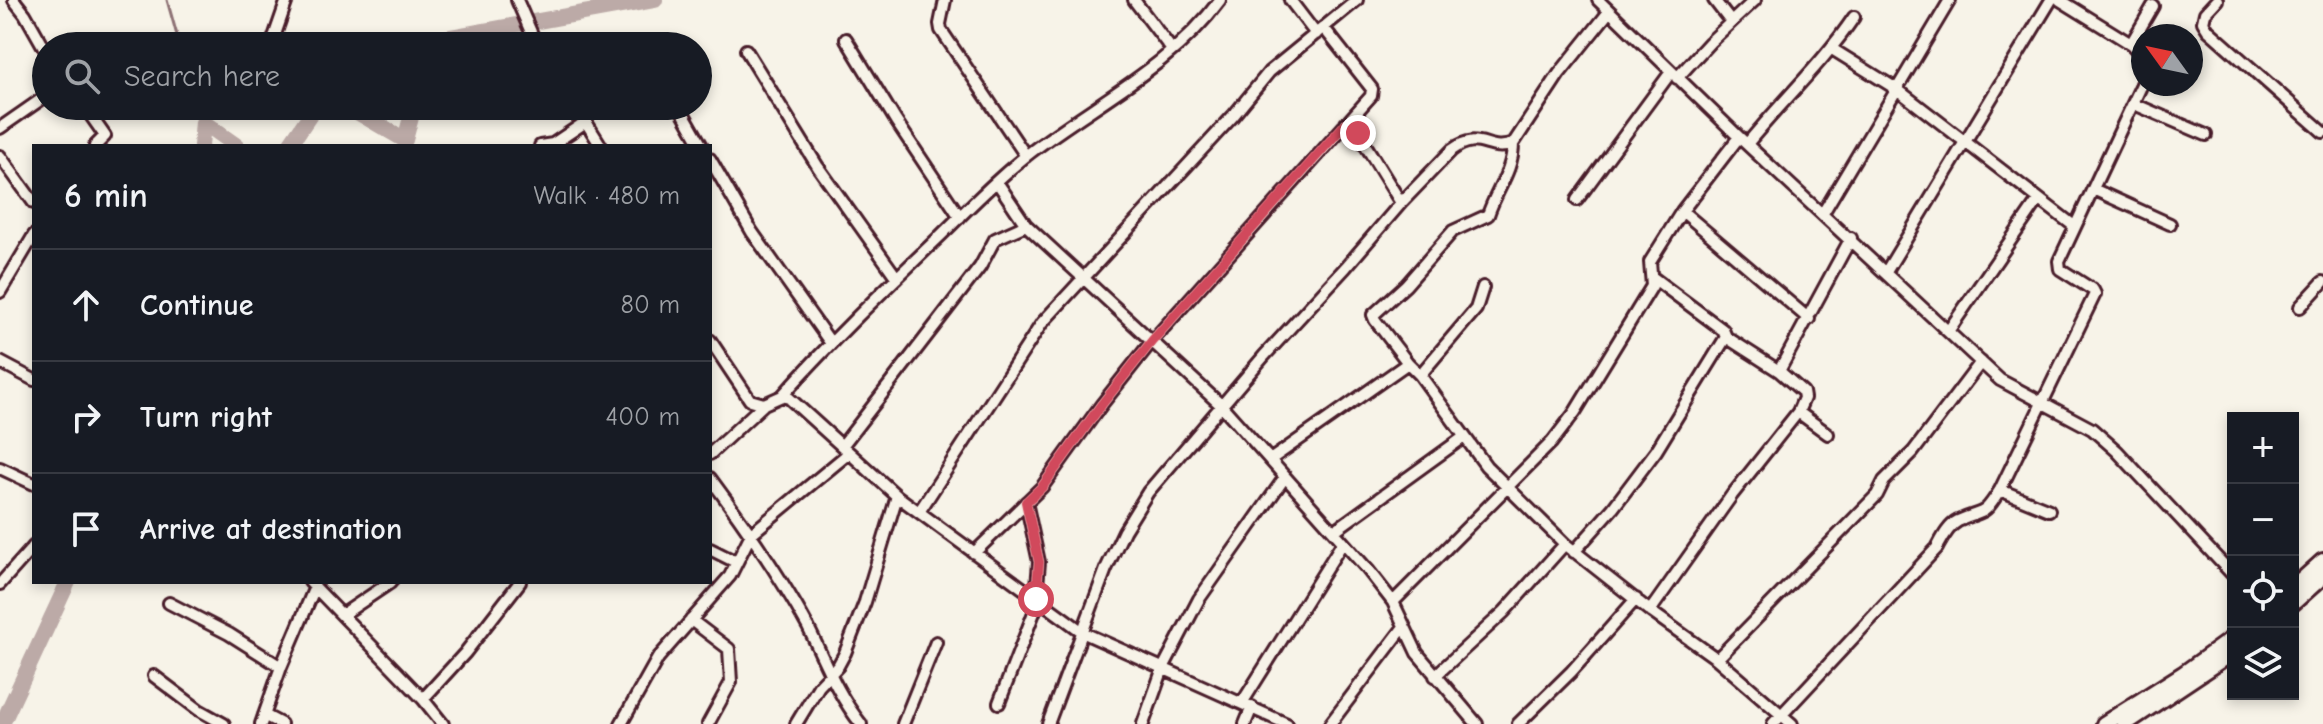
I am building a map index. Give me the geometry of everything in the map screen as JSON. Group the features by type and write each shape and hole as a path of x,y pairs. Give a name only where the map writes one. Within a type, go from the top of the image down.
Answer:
{"highway":[{"path":"2299,583 2323,561"},
{"path":"2299,598 2323,576"},
{"path":"2104,724 2227,642"},
{"path":"2125,724 2227,656"}],"street":[{"path":"14,0 35,32"},
{"path":"276,32 287,0"},
{"path":"517,0 531,32"},
{"path":"945,0 941,30 1026,156"},
{"path":"1134,0 1172,50"},
{"path":"712,452 764,404 782,396 830,342 1026,156 1159,63 1208,17 1220,0"},
{"path":"974,553 1042,487 1152,341 1371,96 1372,89 1290,0"},
{"path":"919,512 1042,323 1227,123 1269,72 1357,0"},
{"path":"1598,0 1743,141 1851,238 1981,362 2016,391 2092,429 2117,451 2227,569"},
{"path":"1714,0 1731,22"},
{"path":"1577,200 1674,75 1755,0"},
{"path":"1823,213 1950,0"},
{"path":"1886,272 2051,0"},
{"path":"2060,0 2131,44"},
{"path":"2217,0 2205,13 2203,22 2208,30 2323,132"},
{"path":"2143,24 2153,6"},
{"path":"1608,13 1559,74 1513,144 1513,161 1493,198 1488,215 1453,231 1406,285 1373,315 1486,466 1565,544 1717,659 1788,720"},
{"path":"1393,602 1552,442 1575,412 1652,286 1650,262 1682,211 1743,141 1832,49 1854,17"},
{"path":"846,39 960,217"},
{"path":"1832,49 1898,90 2074,226"},
{"path":"746,50 818,167 897,278"},
{"path":"1773,724 1788,720 1937,548 1949,529 1957,522 1983,513 2000,490 2095,294 2060,269 2059,261 2137,96"},
{"path":"2134,104 2206,135"},
{"path":"0,128 32,106"},
{"path":"94,120 105,136 97,144"},
{"path":"687,120 701,144"},
{"path":"553,144 587,121 600,144"},
{"path":"1346,123 1358,133 1401,203"},
{"path":"1048,724 1101,582 1124,531 1148,492 1401,203 1462,142 1472,140 1505,147 1513,144"},
{"path":"1,158 32,200"},
{"path":"712,162 752,232 830,342"},
{"path":"997,182 1026,225 1222,406 1334,531 1393,602 1417,653 1477,724"},
{"path":"2093,189 2170,224"},
{"path":"1949,330 2039,199"},
{"path":"1682,211 1809,319"},
{"path":"621,724 658,658 730,576 751,534 846,450 980,267 995,239 1026,225"},
{"path":"0,292 4,274 32,238"},
{"path":"1779,371 1851,238"},
{"path":"1650,611 1732,495 1798,412 1804,398 1803,392 1779,371 1726,337 1723,330 1652,277"},
{"path":"2300,307 2323,282"},
{"path":"1420,375 1476,309 1483,287"},
{"path":"1574,552 1613,508 1656,451 1726,337"},
{"path":"712,343 750,400 764,404"},
{"path":"0,362 32,379"},
{"path":"1717,659 1877,495 1884,481 1913,452 1981,362"},
{"path":"1270,460 1408,363"},
{"path":"782,396 789,398 897,496 1084,633 1287,724"},
{"path":"1798,412 1828,434"},
{"path":"1334,531 1464,437"},
{"path":"0,468 32,483"},
{"path":"1143,724 1163,668 1199,599 1285,477"},
{"path":"712,481 751,534 807,627 845,705 861,724"},
{"path":"2000,490 2049,510"},
{"path":"796,724 819,686 845,653 865,602 897,496"},
{"path":"999,703 1032,621 1036,599 1039,562 1026,502"},
{"path":"1245,724 1247,705 1343,542"},
{"path":"1435,676 1504,612 1565,544"},
{"path":"1,581 32,548"},
{"path":"712,550 736,562"},
{"path":"342,615 388,584"},
{"path":"423,699 465,653 518,584"},
{"path":"281,724 262,720 313,585 423,699 438,722"},
{"path":"1518,724 1571,672 1636,599"},
{"path":"169,603 229,634 281,667"},
{"path":"691,620 729,649 731,682 708,724"},
{"path":"1330,724 1403,628"},
{"path":"903,724 936,642"},
{"path":"154,676 199,710 224,724"}],"waterway":[{"path":"167,0 176,32"},
{"path":"477,32 655,0"},
{"path":"290,144 307,120"},
{"path":"371,120 405,140 410,120"},
{"path":"201,144 203,122 234,144"},
{"path":"2,724 67,584"}],"route":[{"path":"1036,599 1039,562 1026,502 1042,487 1152,341 1306,167 1346,123 1358,133"}]}
